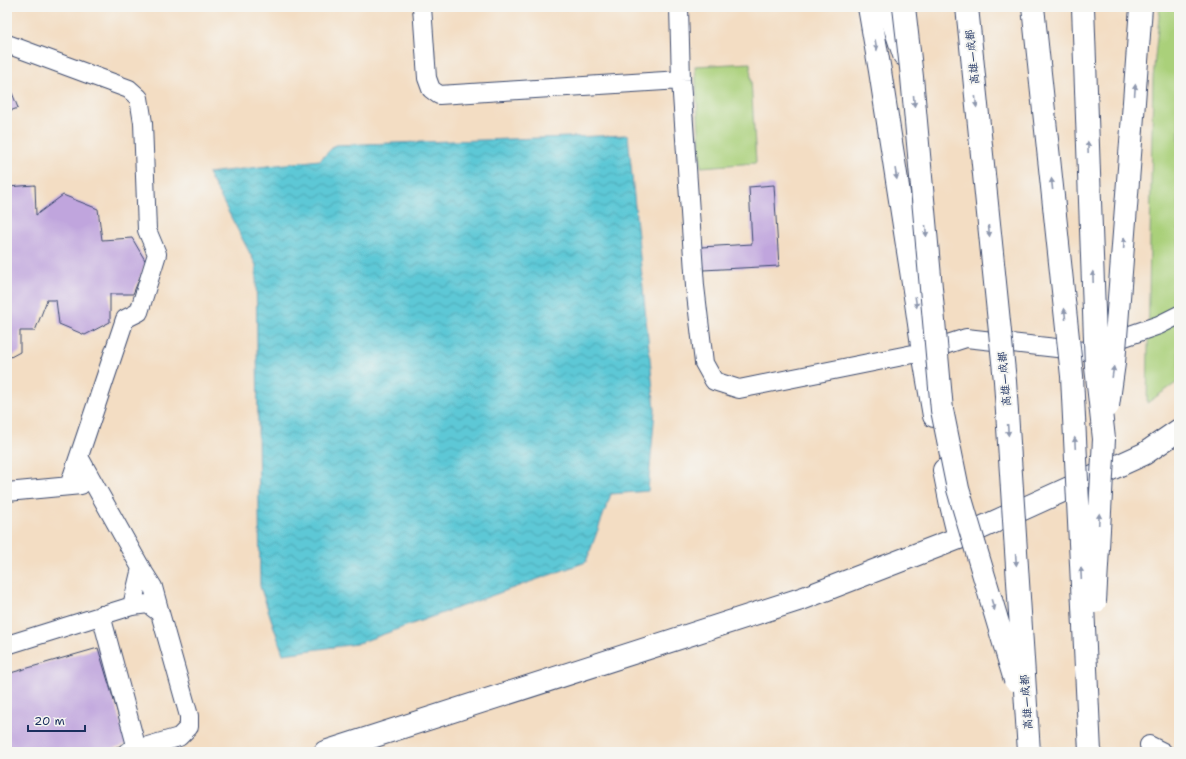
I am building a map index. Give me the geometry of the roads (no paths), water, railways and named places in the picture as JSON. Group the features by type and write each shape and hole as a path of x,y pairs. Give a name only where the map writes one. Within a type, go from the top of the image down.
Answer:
{"main road":[{"path":"869,7 916,302 922,352 951,505 959,538"},
{"path":"888,7 912,77"},
{"path":"904,7 912,77 942,410 958,489 1026,718"},
{"name":"高雄—成都","path":"967,7 1004,381 1029,752"},
{"path":"1033,7 1072,376 1090,752"},
{"path":"1083,7 1096,367 1104,439"},
{"path":"1088,725 1104,439 1114,363 1141,7"},
{"path":"325,752 804,598 959,538 1144,454 1179,430"}],"street":[{"path":"422,7 427,78 431,89 439,95 681,80"},
{"path":"679,7 681,80 695,286 704,363 714,381 739,389 922,352 966,338 1084,351 1159,325 1179,315"},
{"path":"7,44 129,89 139,98 142,123 147,230 157,254 139,312 125,319 69,486"},
{"path":"79,457 153,587 189,716 189,727 179,737 132,751 101,615"},
{"path":"7,492 94,484"},
{"path":"132,606 141,568"},
{"path":"7,645 132,606 148,604 160,613"}],"water":[{"path":"628,135 655,410 648,491 611,494 586,562 356,644 283,654 260,586 256,265 208,173 320,160 335,145"}]}
